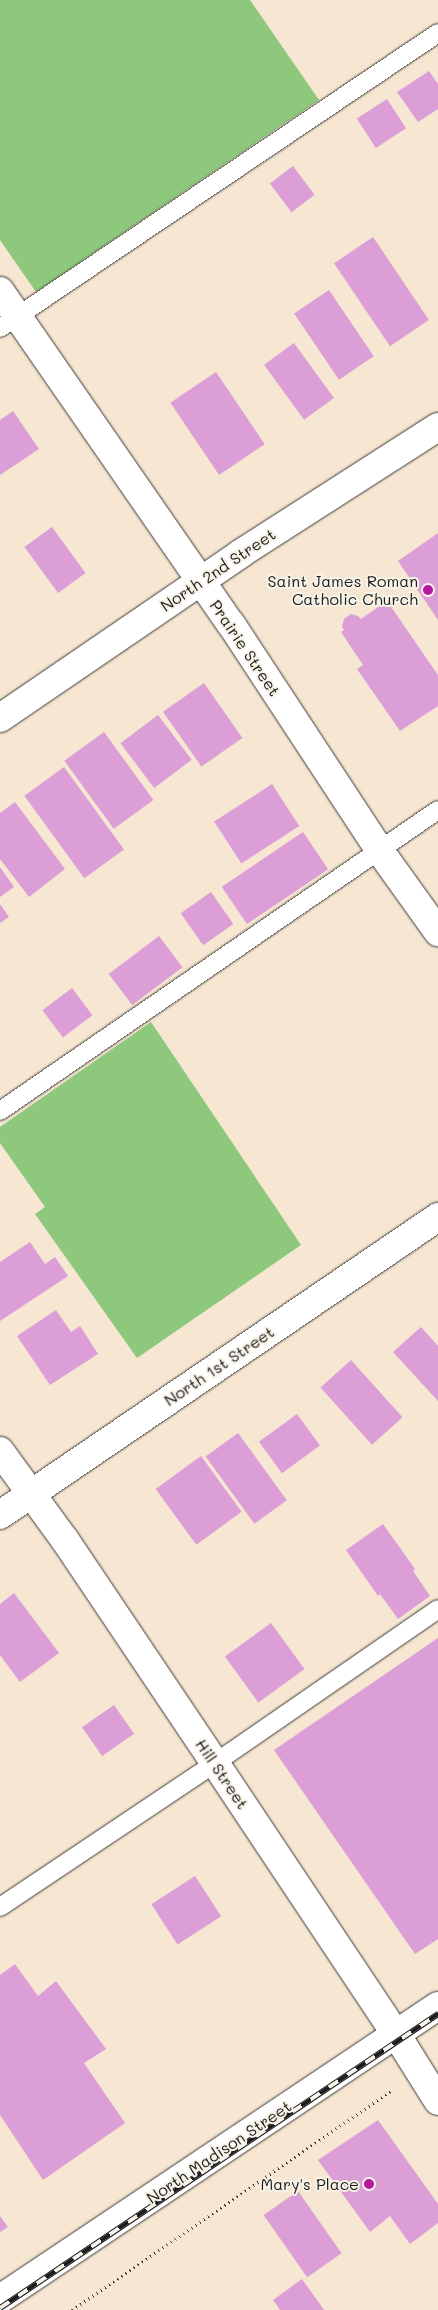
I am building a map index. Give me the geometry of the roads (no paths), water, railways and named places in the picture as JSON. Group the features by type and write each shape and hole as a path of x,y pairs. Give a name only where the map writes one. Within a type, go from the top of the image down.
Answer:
{"street":[{"name":"Prairie Street","path":"0,291 8,322 231,624 380,851 438,932"},
{"name":"North 2nd Street","path":"0,718 200,582 438,426"},
{"name":"North 1st Street","path":"0,1515 438,1217"},
{"name":"Hill Street","path":"0,1451 32,1493 215,1763 396,2034 438,2101"},
{"name":"North Madison Street","path":"0,2299 438,2006"}],"lane":[{"path":"8,322 438,33"},
{"path":"0,1111 438,810"},
{"path":"0,1907 215,1763 438,1609"}],"railway":[{"path":"0,2308 438,2014"}],"place":[{"name":"Saint James Roman Catholic Church","path":"428,590"},
{"name":"Mary's Place","path":"369,2184"}]}
